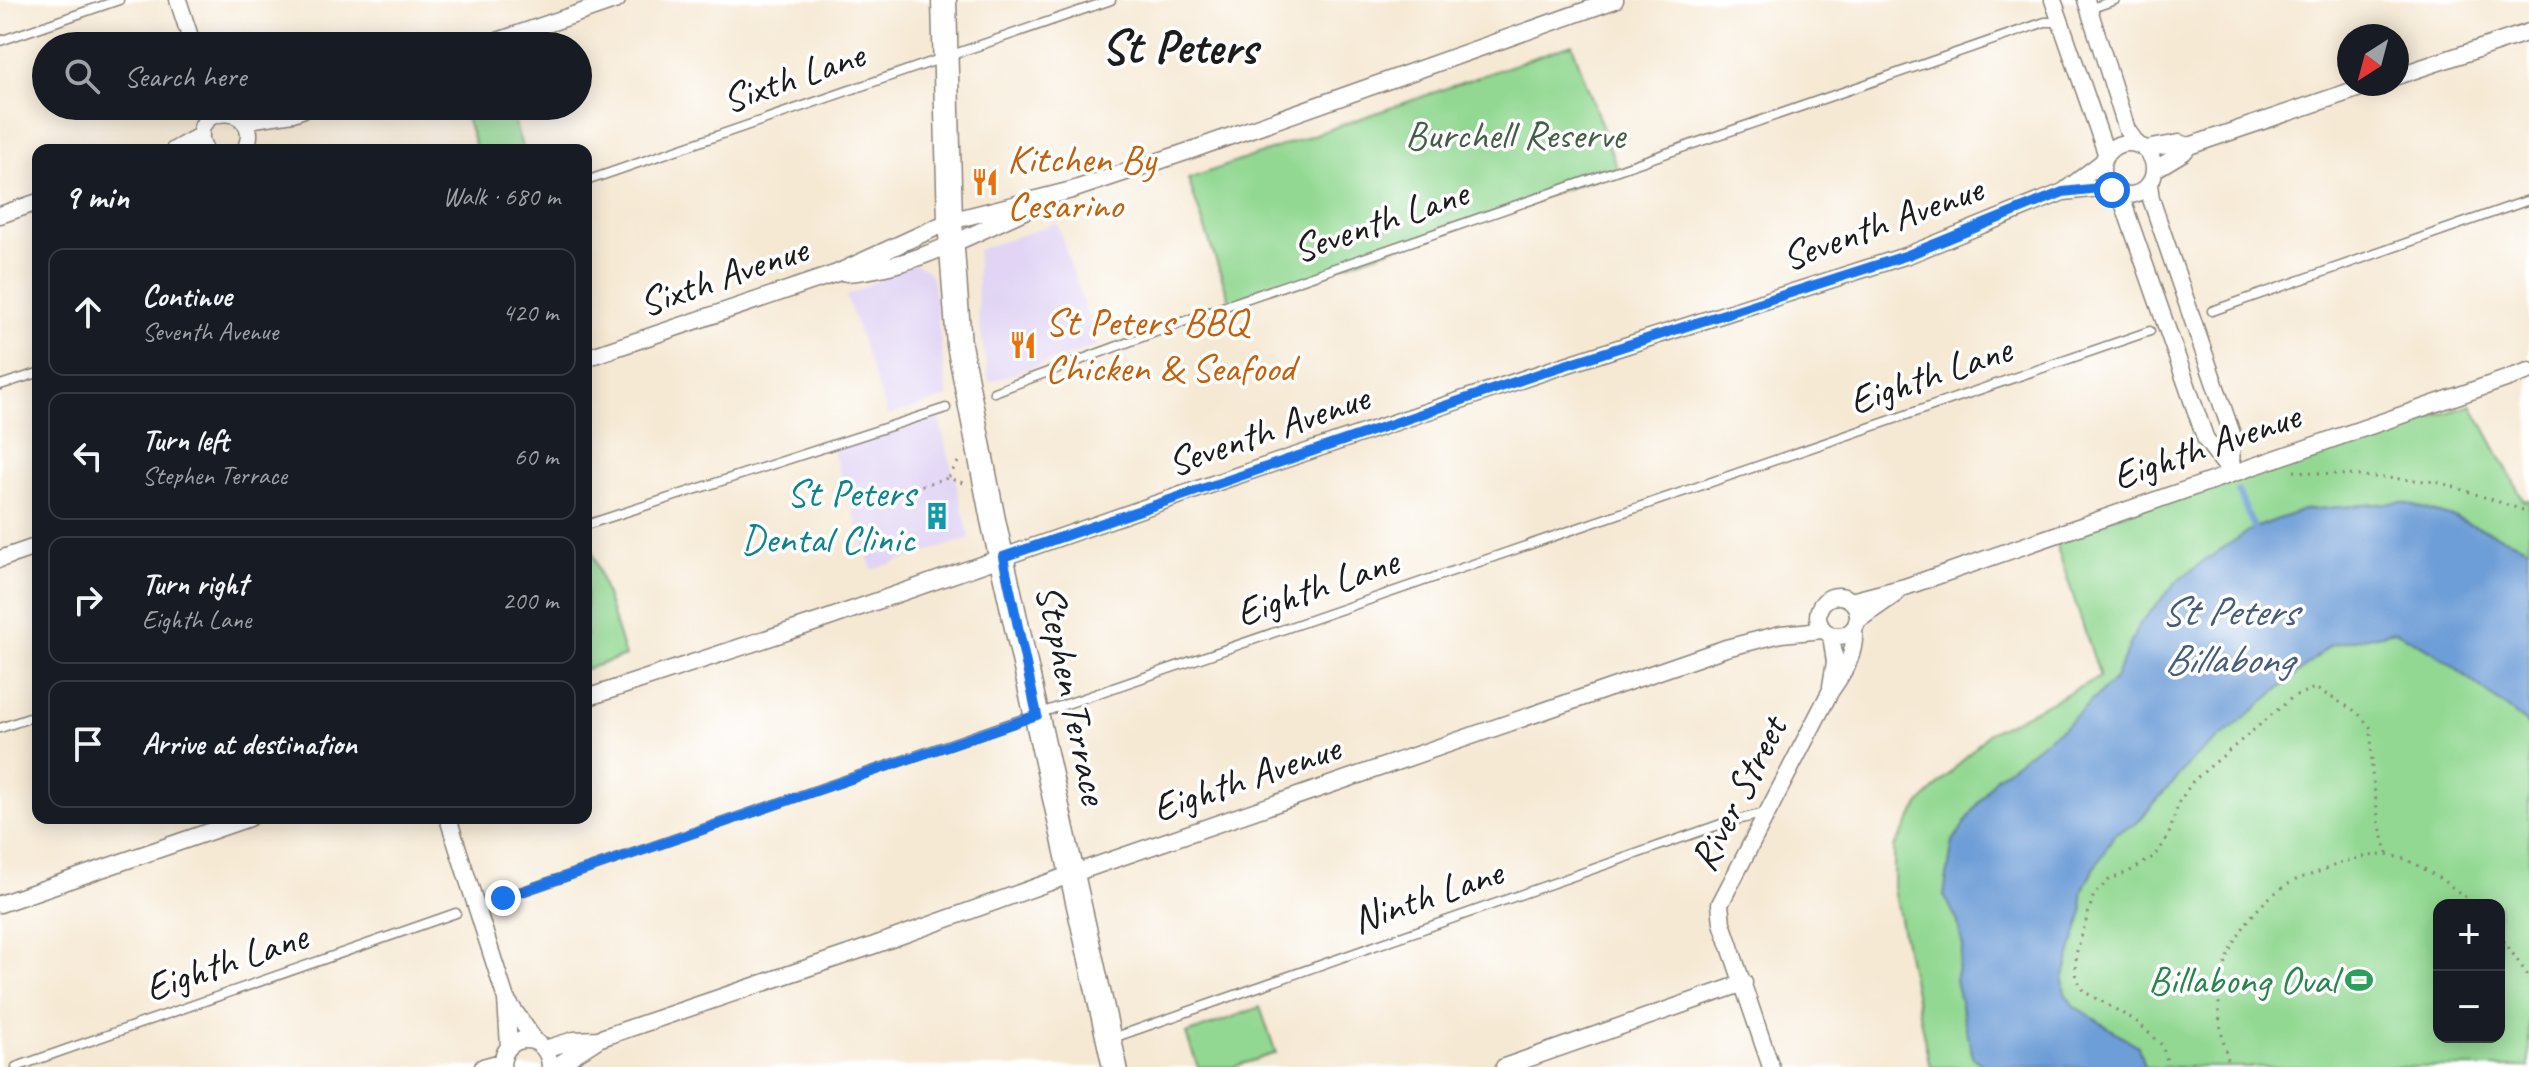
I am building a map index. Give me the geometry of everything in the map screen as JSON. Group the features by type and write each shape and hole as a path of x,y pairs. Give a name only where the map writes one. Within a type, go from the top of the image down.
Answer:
{"main road":[{"name":"Stephen Terrace","path":"944,0 950,232 959,345 1115,1067"}],"street":[{"path":"178,0 188,32"},
{"path":"524,32 617,0"},
{"name":"Sixth Avenue","path":"592,356 837,273 874,271 950,232 1615,0"},
{"path":"2053,0 2104,158"},
{"path":"2087,4 2127,130 2150,155 2151,199 2232,434 2231,473"},
{"path":"2409,72 2529,32"},
{"path":"2114,190 2132,195 2142,191 2152,177 2189,146 2337,96"},
{"path":"241,120 247,126 247,144"},
{"path":"248,144 283,120"},
{"path":"182,144 204,128"},
{"path":"2189,146 2179,143 2141,146 2124,142 2114,146 2104,158 2101,173 2114,190 2206,440 2231,473"},
{"name":"Seventh Avenue","path":"592,696 820,621 1553,369 1908,255 2063,192 2104,158"},
{"name":"Seventh Avenue","path":"2063,192 2114,190"},
{"path":"0,215 32,204"},
{"name":"Eighth Avenue","path":"1851,601 1905,587 2529,371"},
{"path":"0,559 32,548"},
{"name":"Eighth Avenue","path":"1855,625 1905,587"},
{"path":"1842,597 1851,601 1858,613 1855,625 1846,635 1824,626 1821,604 1829,598 1842,597"},
{"name":"River Street","path":"1771,1067 1722,923 1720,904 1830,692 1849,665 1855,625"},
{"name":"Eighth Avenue","path":"552,1067 598,1039 1072,874 1726,648 1824,626"},
{"name":"River Street","path":"1824,626 1835,662 1830,692"},
{"path":"0,904 232,824"},
{"path":"448,824 506,999 550,1059 552,1067"},
{"path":"1504,1067 1744,983"},
{"path":"483,1067 504,1058 506,999"},
{"name":"Eighth Avenue","path":"504,1058 521,1040 540,1045 598,1039"}],"lane":[{"path":"0,41 119,0"},
{"name":"Sixth Lane","path":"592,179 1111,0"},
{"path":"2087,4 2115,0"},
{"name":"Seventh Lane","path":"994,392 1246,298 2045,22 2060,22"},
{"path":"2212,311 2529,200"},
{"name":"Eighth Lane","path":"503,898 2150,331"},
{"path":"0,385 32,375"},
{"path":"592,523 946,408"},
{"path":"0,728 32,717"},
{"name":"Ninth Lane","path":"1109,1040 1724,823 1767,813"},
{"name":"Eighth Lane","path":"16,1067 456,913"}],"path":[{"path":"948,478 958,462"},
{"path":"2292,471 2439,482 2529,512"},
{"path":"883,496 948,478 963,483"},
{"path":"2169,1067 2162,1045 2136,1021 2083,991 2075,974 2077,951 2094,894 2109,880 2156,855 2168,837 2179,802 2193,781 2294,696 2315,688 2357,712 2371,728 2372,773 2379,823 2388,855"},
{"path":"2230,1067 2220,1027 2218,1006 2221,982 2229,956 2255,911 2276,893 2294,881 2344,861 2388,855 2421,869 2465,899"},
{"path":"2505,943 2529,977"}],"shaded area":[{"path":"1057,223 1097,346 989,382 978,315 977,250"},
{"path":"913,264 932,276 948,397 888,416 846,296"},
{"path":"939,418 970,538 872,570 833,451"}],"green space":[{"name":"Burchell Reserve","path":"1572,44 1618,171 1231,304 1188,179"},
{"path":"467,120 513,120 521,144 475,144"},
{"path":"2472,405 2524,501 2529,500 2529,1067 1932,1067 1894,889 1894,848 1920,804 1989,733 2100,677 2053,535"},
{"path":"592,550 625,656 592,667"},
{"path":"1260,1007 1276,1053 1233,1067 1198,1067 1186,1034"}],"water":[{"name":"St Peters Billabong","path":"2401,502 2453,517 2529,548 2529,728 2434,652 2395,631 2331,645 2194,758 2136,824 2115,833 2085,885 2083,912 2063,979 2065,993 2074,1006 2138,1046 2144,1067 1985,1067 1973,1058 1955,980 1963,947 1957,920 1944,895 1953,841 1995,778 2067,724 2115,679 2138,626 2178,580 2220,550 2254,528 2303,510"}],"waterway":[{"path":"2238,491 2254,528"}],"place":[{"name":"Kitchen By Cesarino","path":"985,182"},
{"name":"St Peters BBQ Chicken & Seafood","path":"1023,345"},
{"name":"St Peters Dental Clinic","path":"937,516"},
{"name":"Billabong Oval","path":"2359,980"}],"district":[{"name":"St Peters","path":"1179,47"}],"route":[{"path":"503,898 1037,715 1003,557 1553,369 1908,255 2063,192 2108,187 2112,190"}]}
